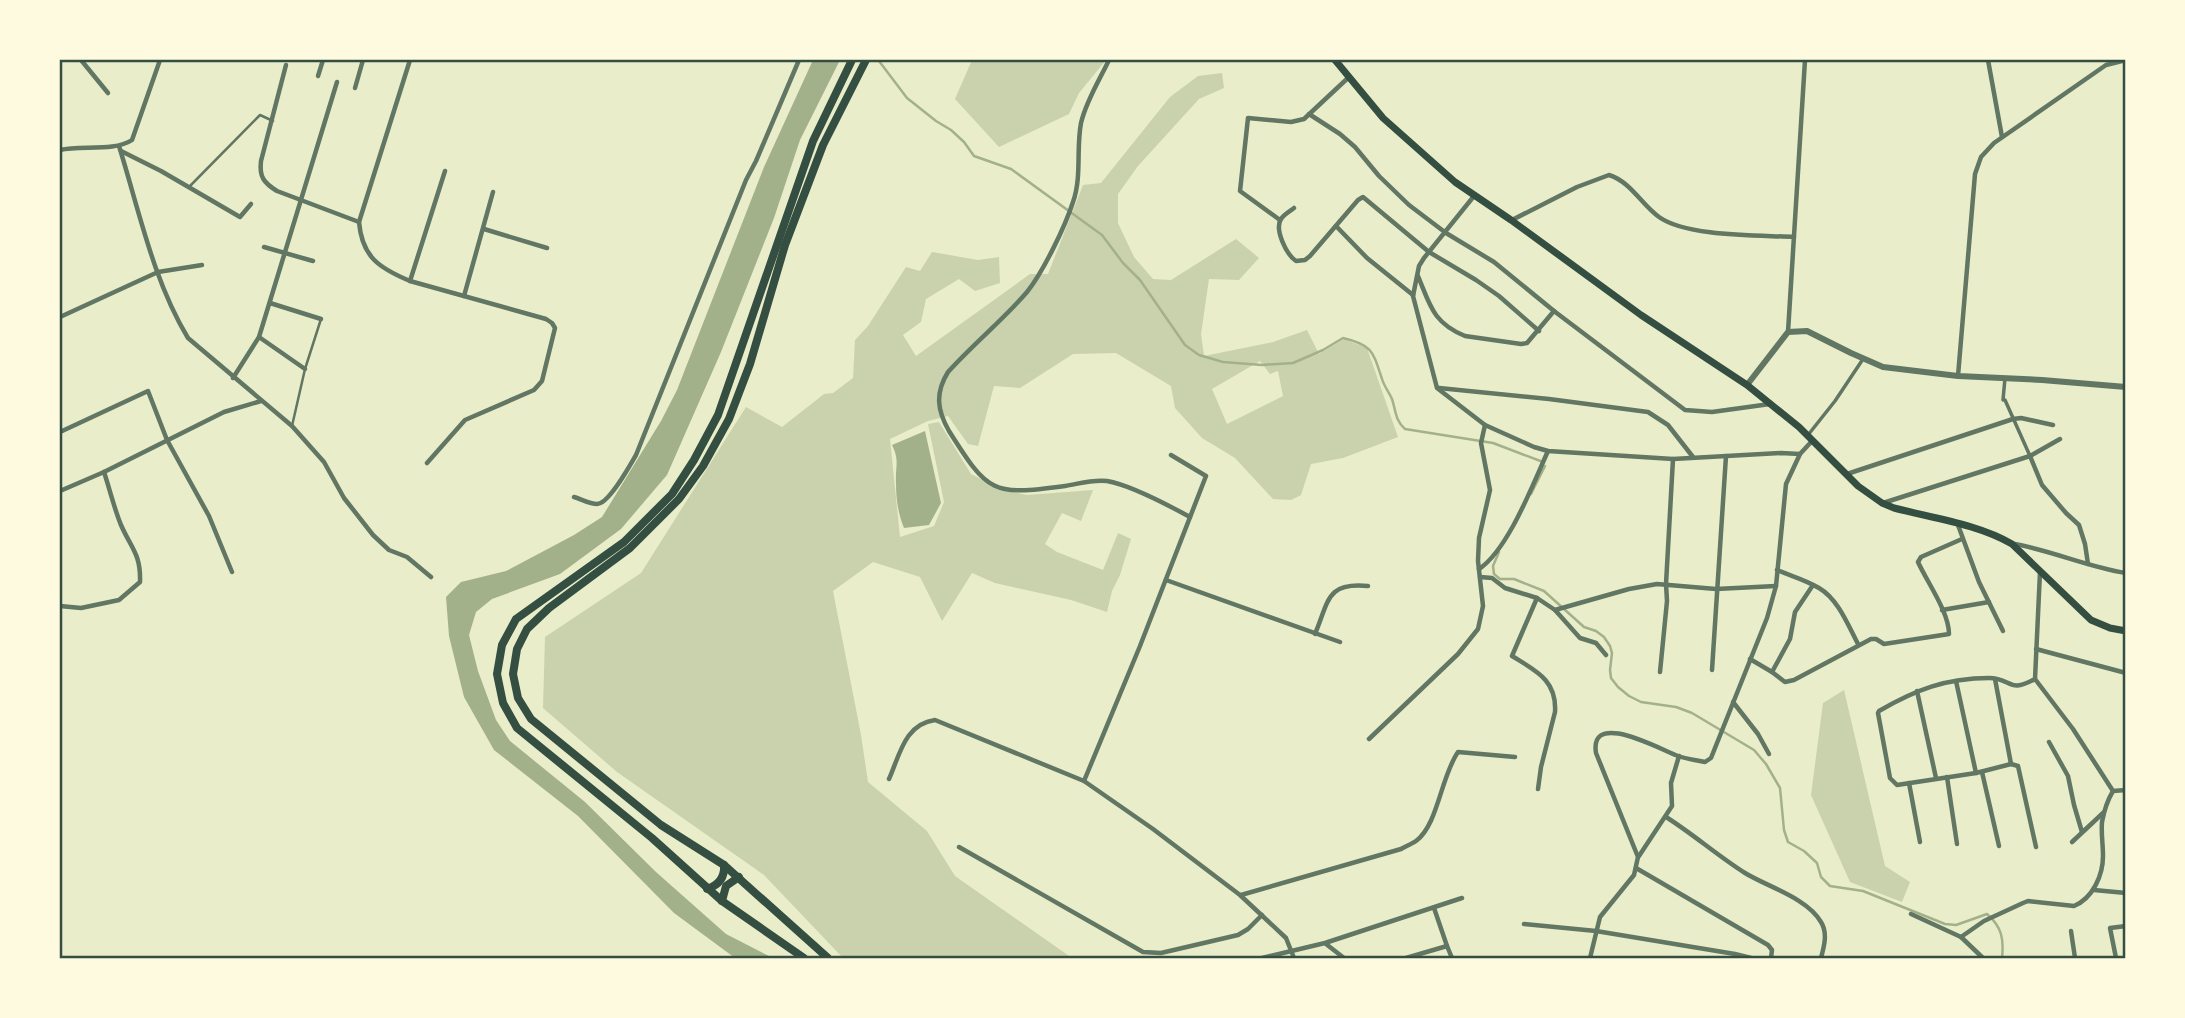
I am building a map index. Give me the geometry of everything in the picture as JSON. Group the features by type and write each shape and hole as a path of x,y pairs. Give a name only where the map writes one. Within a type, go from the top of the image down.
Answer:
{"main road":[{"path":"803,958 707,889 652,838 517,728 503,703 497,674 502,645 516,619 624,542 672,494 694,460 718,415 813,141 852,60"},
{"path":"828,958 739,877 660,825 531,719 518,698 513,674 517,649 527,629 549,608 630,548 679,499 703,466 733,408 750,364 785,245 823,145 866,60"},
{"path":"1337,62 1383,118 1429,160 1474,196 1641,315 1746,385 1810,438 1858,486 1894,508 1986,531 2012,544 2091,620 2126,631"},
{"path":"707,889 722,878 724,865"},
{"path":"722,901 726,886 739,877"}],"street":[{"path":"81,60 108,93"},
{"path":"120,148 132,140 160,60"},
{"path":"318,76 323,60"},
{"path":"355,88 363,60"},
{"path":"410,60 359,222 364,249 372,260 391,273 410,281 546,319 555,328 542,381 534,390 465,420 427,463"},
{"path":"574,496 596,504 603,502 622,479 636,455 746,180 757,161 799,60"},
{"path":"1109,60 1082,120 1077,186 1072,206 1044,264 1027,291 948,372 937,397 944,422 986,482 1001,489 1020,492 1106,481 1121,485 1190,517"},
{"path":"1337,62 1346,60"},
{"path":"1746,385 1788,332 1805,60"},
{"path":"1988,60 2002,137"},
{"path":"1958,376 1975,174 1981,157 2002,137 2106,65 2126,60"},
{"path":"286,65 261,161 261,176 265,183 277,191 359,222"},
{"path":"1280,220 1240,191 1248,118 1291,122 1304,119 1349,77"},
{"path":"233,378 258,337 270,303 337,82"},
{"path":"1309,114 1355,147 1379,176 1409,205 1446,233 1494,262 1685,410 1712,412 1771,404"},
{"path":"60,150 73,147 120,148 240,217 251,204"},
{"path":"120,148 158,272 177,320 188,338 292,426 324,462 344,498 373,535 389,550 407,557 431,577"},
{"path":"410,281 445,171"},
{"path":"1511,220 1577,187 1609,175 1626,184 1658,217 1669,222 1696,230 1794,237"},
{"path":"464,296 492,192"},
{"path":"1474,196 1419,266 1413,296 1437,387 1485,427 1548,451 1673,459 1800,454"},
{"path":"1280,220 1285,249 1296,261 1305,260 1363,197 1429,252 1499,296 1539,331"},
{"path":"1280,220 1294,208"},
{"path":"1336,226 1367,258 1413,296"},
{"path":"484,229 547,248"},
{"path":"264,247 313,261"},
{"path":"60,317 158,272 202,264"},
{"path":"1417,274 1433,313 1459,333 1521,344 1531,341 1554,311"},
{"path":"270,303 321,319"},
{"path":"1788,332 1807,331 1883,367 1958,376 2126,387"},
{"path":"258,337 305,369"},
{"path":"1638,857 1594,744 1598,737 1605,733 1623,733 1679,756 1708,761 1767,618 1776,586 1786,484 1800,454 1863,359"},
{"path":"2005,378 2003,400 2006,400 2042,485 2079,525 2088,564"},
{"path":"1437,387 1648,412 1668,425 1694,458"},
{"path":"60,432 148,391 167,440 209,516 232,572"},
{"path":"60,491 224,412 261,401"},
{"path":"1847,474 2013,419 2021,418 2053,425"},
{"path":"1369,739 1458,654 1478,629 1483,606 1479,538 1490,490 1481,443 1485,427"},
{"path":"1882,503 2030,456 2060,439"},
{"path":"1479,569 1487,564 1503,541 1548,451"},
{"path":"1084,781 1206,475 1171,455"},
{"path":"1712,670 1726,456"},
{"path":"1660,672 1667,601 1673,459"},
{"path":"60,606 81,608 119,600 141,582 138,556 121,526 104,472"},
{"path":"1958,525 1962,540 2003,631"},
{"path":"1750,659 1785,682 1794,680 1871,639 1884,644 1947,634 1950,631 1942,610 1918,562 1921,557 1962,540"},
{"path":"2012,544 2042,549 2126,573"},
{"path":"1777,570 1825,592 1858,644"},
{"path":"2040,572 2035,679 2073,729 2113,791"},
{"path":"1480,577 1492,578 1505,589 1537,598 1555,610 1580,638 1596,643 1606,655"},
{"path":"1166,580 1340,642"},
{"path":"1555,610 1629,589 1666,584 1716,589 1776,586"},
{"path":"1772,671 1790,639 1795,612 1813,585"},
{"path":"1315,634 1333,592 1340,587 1368,586"},
{"path":"1537,598 1512,656 1540,672 1546,679 1556,703 1538,789"},
{"path":"1942,610 1989,602"},
{"path":"2036,649 2126,673"},
{"path":"2035,679 2025,685 2014,686 1994,678 1936,684 1917,691 1878,713 1890,778 1897,785 2011,764 2018,766 2036,847"},
{"path":"1994,678 2011,764"},
{"path":"1956,681 1998,846"},
{"path":"1917,691 1936,778"},
{"path":"1733,702 1758,734 1769,754"},
{"path":"889,779 914,727 923,721 935,720 1084,781 1240,895 1286,938 1294,958"},
{"path":"2049,743 2068,776 2082,832"},
{"path":"1240,895 1409,845 1427,830 1450,765 1458,752 1515,757"},
{"path":"1590,958 1600,916 1634,875 1638,857 1672,806 1671,783 1679,756"},
{"path":"1947,777 1957,844"},
{"path":"1909,783 1920,842"},
{"path":"2113,791 2126,790"},
{"path":"1961,937 1984,921 2028,901 2074,906 2080,904 2094,890 2102,864 2104,812 2113,791"},
{"path":"2071,842 2104,812"},
{"path":"1666,817 1747,874 1774,887 1815,914 1823,924 1825,933 1821,958"},
{"path":"959,847 1143,952 1161,953 1238,935 1262,915"},
{"path":"1636,868 1768,944 1772,950 1771,958"},
{"path":"2094,890 2126,893"},
{"path":"1262,958 1325,943 1462,898"},
{"path":"1434,908 1452,958"},
{"path":"1911,914 1961,937 1983,958"},
{"path":"1524,924 1596,932 1751,958"},
{"path":"2116,958 2110,928 2126,926"},
{"path":"2071,930 2075,958"},
{"path":"1325,943 1344,958"},
{"path":"1406,958 1447,946"}],"lane":[{"path":"189,187 260,115 273,121"},
{"path":"292,426 305,369 321,319"}],"shaded area":[{"path":"813,60 840,60 800,140 774,218 721,352 667,475 621,529 560,574 492,599 476,612 469,635 478,671 496,720 510,741 585,802 656,872 726,934 773,958 735,958 674,913 578,816 494,750 464,697 449,636 446,597 461,582 506,571 602,517 677,390 764,167"},
{"path":"972,60 1106,60 1079,93 1069,114 999,147 955,99"},
{"path":"1222,73 1224,88 1199,99 1138,166 1118,194 1118,223 1134,257 1153,279 1171,280 1236,239 1259,258 1239,280 1209,279 1201,334 1204,356 1273,342 1307,330 1319,354 1344,339 1367,348 1398,437 1343,458 1311,464 1301,495 1291,500 1273,499 1235,458 1202,438 1175,408 1171,386 1116,353 1073,354 1020,388 994,386 978,446 968,444 948,416 928,421 890,439 900,537 934,526 944,502 928,424 939,422 971,474 1001,489 1027,495 1093,490 1081,521 1062,513 1045,544 1057,552 1103,570 1118,533 1131,539 1107,612 1071,600 995,583 972,573 942,621 920,577 873,562 833,591 868,782 927,831 955,876 1072,958 843,958 764,875 617,772 543,708 545,637 641,573 746,407 782,427 824,394 833,393 853,378 855,340 868,326 906,267 920,271 932,252 978,260 999,257 1000,283 975,291 959,279 926,299 921,322 903,335 916,356 1030,274 1048,274 1083,185 1101,183 1170,97 1198,76","holes":["1260,361 1270,374 1278,371 1283,396 1227,424 1212,389"]},
{"path":"925,431 941,503 929,525 904,528 896,489 897,460 892,445"},
{"path":"1844,690 1885,866 1910,882 1902,902 1850,882 1811,795 1823,703"}],"waterway":[{"path":"879,61 907,98 951,130 974,156 1011,169 1102,235 1140,280 1185,345 1199,355 1223,362 1262,365 1293,363 1343,338 1353,341 1366,347 1374,356 1398,419 1405,429 1493,443 1543,462"},
{"path":"1531,494 1545,466"},
{"path":"1499,552 1493,566 1494,574 1500,579 1514,579 1544,591 1584,627 1604,637 1612,653 1611,678 1629,696 1641,702 1676,707 1692,713 1754,750 1780,788 1784,830 1788,842 1817,863 1821,877 1830,886 1863,891 1945,924 1956,925 1987,914 2001,934 2002,958"}]}
